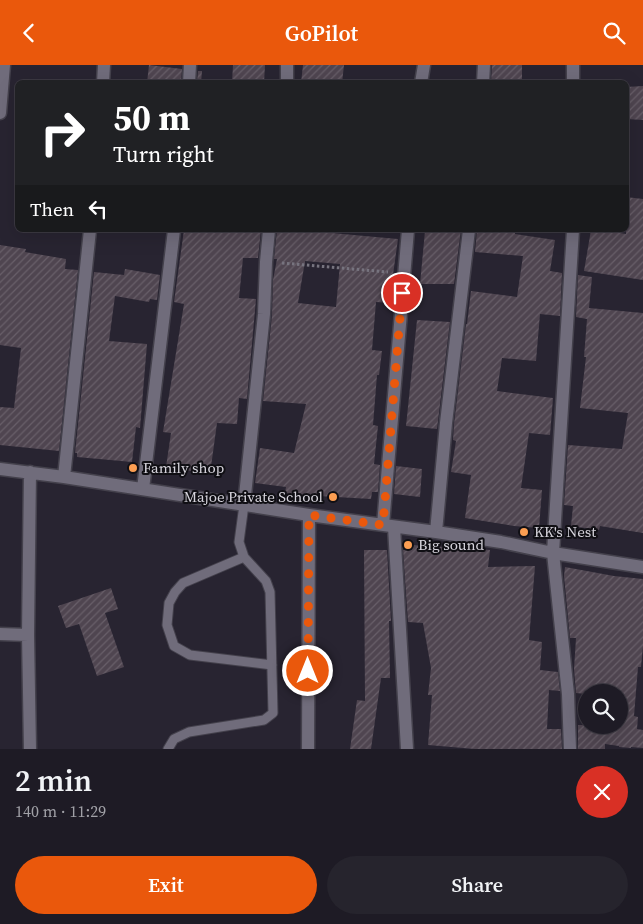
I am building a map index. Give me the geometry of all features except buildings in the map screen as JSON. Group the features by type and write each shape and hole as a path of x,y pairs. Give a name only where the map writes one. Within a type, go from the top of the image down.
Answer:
{"street":[{"path":"0,113 4,65"},
{"path":"103,80 104,65"},
{"path":"189,80 190,65"},
{"path":"286,80 287,65"},
{"path":"422,80 424,65"},
{"path":"483,80 484,65"},
{"path":"573,65 573,80"},
{"path":"64,477 90,232"},
{"path":"143,489 174,232"},
{"path":"244,505 264,314 269,232"},
{"path":"407,749 389,526 408,232"},
{"path":"436,532 447,413 469,232"},
{"path":"570,749 568,694 553,553 573,232"},
{"path":"0,469 436,532 643,567"},
{"path":"30,473 28,635 30,749"},
{"path":"308,749 309,515"},
{"path":"0,634 28,635"}],"lane":[{"path":"168,749 174,739 190,732 264,720 273,713 270,592 266,581 244,557 239,543 244,505"},
{"path":"244,557 183,583 169,603 167,625 174,646 190,655 272,665"}],"path":[{"path":"266,262 404,273"}],"place":[{"name":"Family shop","path":"133,468"},
{"name":"Majoe Private School","path":"333,497"},
{"name":"KK's Nest","path":"524,532"},
{"name":"Big sound","path":"408,545"}],"route":[{"path":"308,671 309,515 383,525 402,293"}]}
